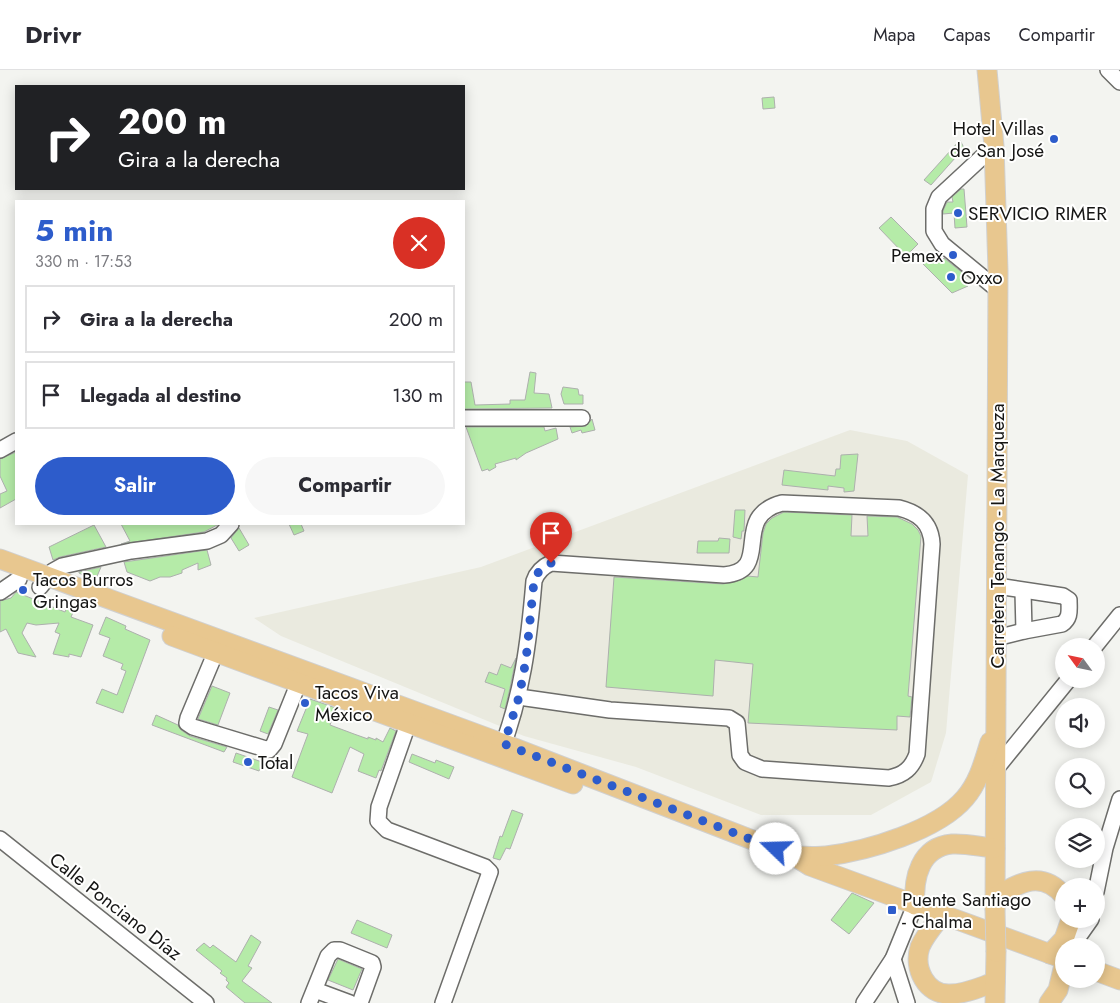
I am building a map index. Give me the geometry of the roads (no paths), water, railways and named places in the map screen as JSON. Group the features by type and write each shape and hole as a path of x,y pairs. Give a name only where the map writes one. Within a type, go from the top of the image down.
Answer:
{"main road":[{"name":"Carretera Tenango - La Marqueza","path":"988,70 994,146 998,290 995,770 996,1003"},
{"path":"0,560 44,582 501,750 788,865 850,852 918,831 939,820 966,798 976,781 996,724"},
{"path":"0,572 19,579 44,582"},
{"path":"301,677 408,724 501,750"},
{"path":"915,905 916,876 921,862 930,852 941,846 952,844 995,848"},
{"path":"802,861 1055,958"},
{"path":"995,903 1032,880 1049,883 1055,888"},
{"path":"942,915 926,936 920,948 918,961 921,974 927,984 936,992 948,994 964,993 995,982"},
{"path":"1105,974 1120,980"},
{"path":"1049,1003 1058,988"}],"street":[{"path":"1108,70 1120,82"},
{"path":"994,146 939,197 934,209 934,231 942,244 998,290"},
{"path":"465,418 582,418"},
{"path":"0,450 15,442"},
{"path":"501,750 519,697 529,640 534,581 537,574 551,563 724,575 735,574 743,570 748,564 756,521 762,512 771,506 782,503 899,508 923,518 929,527 932,544 917,754 914,762 899,776 889,778 762,769 753,766 740,755 736,723 728,718 610,710 519,697"},
{"path":"44,582 56,568 62,566 131,551 193,544 214,539 230,525"},
{"path":"0,592 19,579"},
{"path":"996,586 1024,592 1063,596 1069,600 1070,615 1066,622 1062,624 996,638"},
{"path":"1024,592 1024,631"},
{"path":"1101,638 1120,615"},
{"path":"218,646 188,718 187,722 193,727 269,750 274,744 301,677"},
{"path":"995,770 1062,688"},
{"path":"408,724 378,807 378,821 387,830 485,867 490,872 443,1003"},
{"path":"1099,878 1103,856 1120,799"},
{"name":"Calle Ponciano Díaz","path":"0,839 206,1003"},
{"path":"864,1003 893,959 915,905"},
{"path":"350,1003 312,996 328,956 334,950 340,950 372,963 373,967 360,1003"},
{"path":"893,959 907,1003"}],"place":[{"name":"Hotel Villas de San José","path":"1054,139"},
{"name":"SERVICIO RIMER","path":"958,213"},
{"name":"Pemex","path":"953,255"},
{"name":"Oxxo","path":"951,277"},
{"name":"Tacos Burros Gringas","path":"23,590"},
{"name":"Tacos Viva México","path":"305,703"},
{"name":"Total","path":"248,762"},
{"name":"Puente Santiago - Chalma","path":"892,910"}]}
